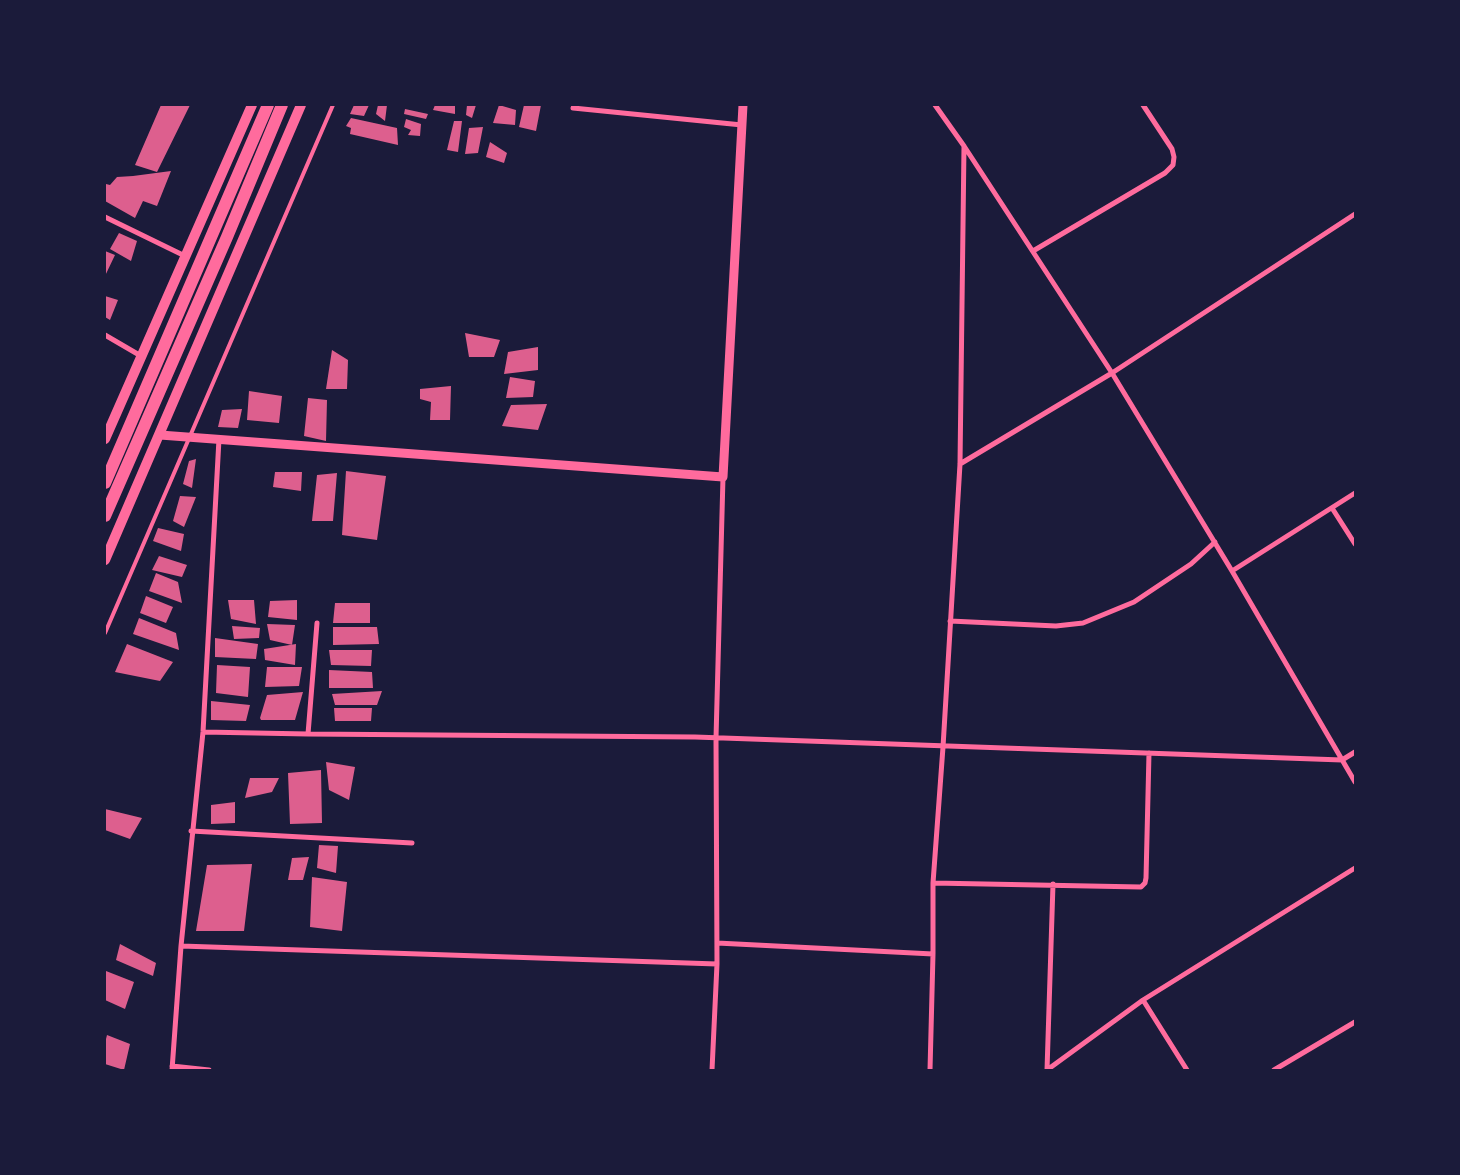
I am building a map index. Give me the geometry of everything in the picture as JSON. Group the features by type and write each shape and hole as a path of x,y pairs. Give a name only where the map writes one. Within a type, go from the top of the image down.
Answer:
{"main road":[{"path":"105,439 252,105"},
{"path":"105,483 268,105"},
{"path":"105,516 227,237 282,105"},
{"path":"105,560 301,105"}],"street":[{"path":"712,1070 717,964 716,738 723,477 743,105"},
{"path":"935,105 964,146 1112,373 1215,542 1355,782"},
{"path":"1032,251 1165,173 1173,165 1172,149 1143,105"},
{"path":"573,108 742,125"},
{"path":"930,1070 934,954 933,883 960,464 964,146"},
{"path":"960,464 1112,373 1355,214"},
{"path":"105,217 186,256"},
{"path":"105,335 142,356"},
{"path":"160,435 723,477"},
{"path":"210,1070 172,1068 180,946 202,732 219,439"},
{"path":"1232,571 1355,493"},
{"path":"1332,508 1355,544"},
{"path":"950,621 1056,626 1083,623 1134,602 1191,564 1215,542"},
{"path":"308,734 317,623"},
{"path":"202,732 716,738 1342,760 1355,752"},
{"path":"933,883 1141,887 1145,883 1146,878 1149,753"},
{"path":"191,831 412,843"},
{"path":"1047,1070 1143,1000 1355,868"},
{"path":"1047,1070 1053,884"},
{"path":"717,943 934,954"},
{"path":"180,946 717,964"},
{"path":"1143,1000 1187,1070"},
{"path":"1274,1070 1355,1022"}],"lane":[{"path":"105,633 334,105"}],"building":[{"path":"161,105 190,105 157,172 135,165"},
{"path":"354,105 369,105 364,116 350,114"},
{"path":"378,105 387,105 385,121 376,114"},
{"path":"435,105 455,105 455,114 433,110"},
{"path":"467,105 476,105 472,118 466,115"},
{"path":"499,105 516,110 515,125 493,123"},
{"path":"524,105 541,105 536,131 519,127"},
{"path":"405,109 428,114 426,119 404,114"},
{"path":"351,118 397,128 398,145 350,134 351,128 346,126"},
{"path":"406,119 421,124 420,136 408,135 411,130 404,127"},
{"path":"454,121 462,121 458,152 447,150"},
{"path":"483,127 478,153 465,154 469,128"},
{"path":"490,142 507,153 504,163 486,157"},
{"path":"171,171 157,206 143,201 135,218 105,201 106,184 110,185 117,177"},
{"path":"119,233 137,241 131,261 110,249"},
{"path":"105,251 115,255 105,276"},
{"path":"105,296 118,300 110,320 105,317"},
{"path":"465,333 500,340 494,357 469,357"},
{"path":"538,347 538,370 504,374 508,352"},
{"path":"332,350 348,360 347,389 326,389"},
{"path":"510,377 535,381 533,397 506,398"},
{"path":"451,386 450,420 430,420 431,402 420,399 420,389"},
{"path":"249,391 282,396 279,423 247,420"},
{"path":"308,398 327,400 326,441 304,436"},
{"path":"547,404 538,430 502,426 511,405"},
{"path":"242,409 238,428 218,427 222,410"},
{"path":"196,459 192,488 183,484 189,461"},
{"path":"346,471 386,476 377,540 342,535"},
{"path":"275,472 302,472 301,491 273,487"},
{"path":"337,473 333,521 312,521 317,475"},
{"path":"180,496 196,497 184,527 173,521"},
{"path":"158,528 184,534 181,551 153,541"},
{"path":"159,556 187,565 182,577 152,570"},
{"path":"156,573 178,582 182,603 149,591"},
{"path":"146,596 173,607 166,623 140,613"},
{"path":"228,600 254,600 256,624 231,619"},
{"path":"297,600 297,620 268,617 270,601"},
{"path":"335,603 370,603 370,623 333,623"},
{"path":"139,618 176,633 179,650 133,634"},
{"path":"267,624 295,625 292,645 270,640"},
{"path":"232,626 260,628 259,638 234,639"},
{"path":"333,627 377,627 379,644 333,645"},
{"path":"215,638 258,644 256,659 215,657"},
{"path":"127,644 173,662 160,681 115,672"},
{"path":"296,644 295,665 265,660 264,649"},
{"path":"329,650 372,650 371,666 331,665"},
{"path":"217,665 250,667 248,697 216,693"},
{"path":"267,667 302,667 299,686 265,687"},
{"path":"329,670 372,672 373,688 329,688"},
{"path":"382,691 377,705 335,705 332,694"},
{"path":"303,692 295,720 261,720 267,695"},
{"path":"211,701 250,705 246,721 211,720"},
{"path":"334,708 372,708 371,721 335,721"},
{"path":"326,762 355,767 349,800 329,790"},
{"path":"321,770 322,823 290,824 288,773"},
{"path":"250,778 279,778 272,792 245,798"},
{"path":"235,802 235,823 211,824 211,805"},
{"path":"105,809 142,818 130,839 105,830"},
{"path":"319,845 338,846 336,873 317,868"},
{"path":"309,857 303,880 288,880 292,858"},
{"path":"252,864 244,931 196,931 207,865"},
{"path":"312,877 347,882 342,931 310,927"},
{"path":"120,944 156,963 153,976 116,960"},
{"path":"106,971 134,982 125,1009 105,1000"},
{"path":"107,1035 130,1044 124,1070 105,1064"}]}
